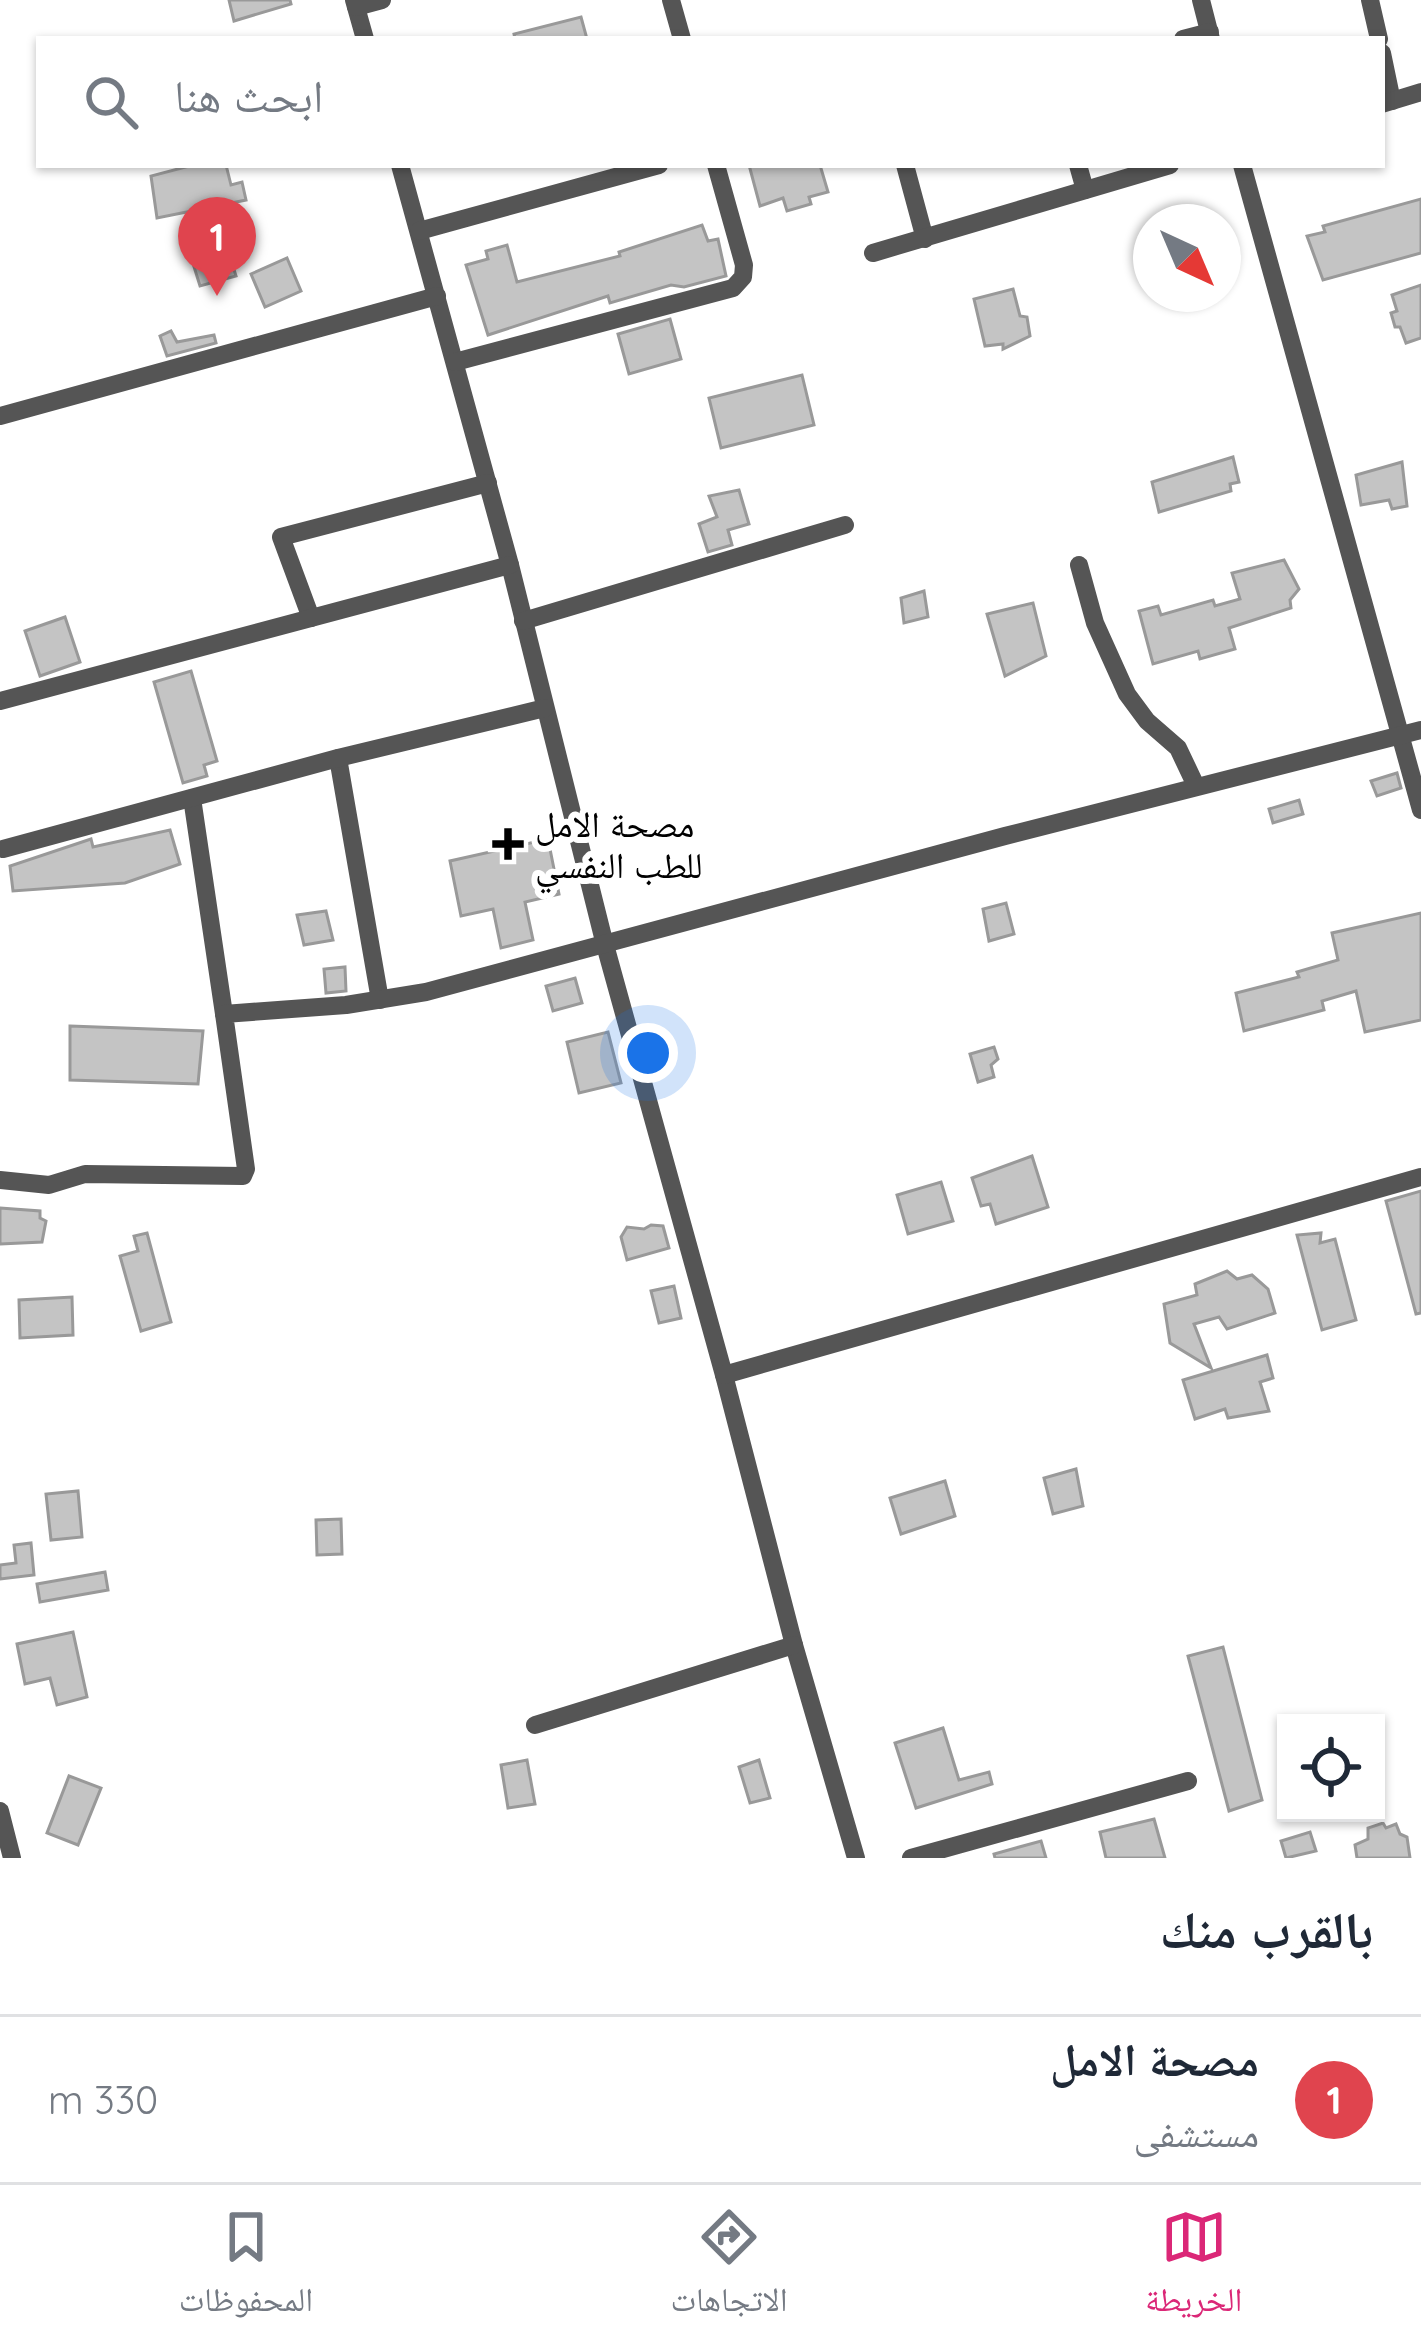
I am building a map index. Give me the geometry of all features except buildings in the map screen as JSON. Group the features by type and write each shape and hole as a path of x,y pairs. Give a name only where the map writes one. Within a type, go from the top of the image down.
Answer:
{"street":[{"path":"364,36 355,4 382,0"},
{"path":"671,0 681,36"},
{"path":"1201,0 1210,35"},
{"path":"1370,0 1378,36"},
{"path":"1387,102 1421,92"},
{"path":"401,168 510,565 605,945 856,1858"},
{"path":"419,230 647,168"},
{"path":"454,362 734,288 743,277 744,265 717,168"},
{"path":"906,168 925,239"},
{"path":"1079,168 1085,190"},
{"path":"873,253 1160,168"},
{"path":"1243,168 1412,732 1421,810"},
{"path":"0,416 437,296"},
{"path":"311,618 281,537 488,483"},
{"path":"524,621 845,525"},
{"path":"0,701 510,565"},
{"path":"1079,566 1095,623 1127,694 1178,748 1196,786"},
{"path":"3,849 544,708"},
{"path":"224,1013 426,992 1412,732"},
{"path":"338,758 380,1000"},
{"path":"0,1180 49,1185 85,1174 243,1176 246,1169 192,798"},
{"path":"724,1375 1421,1177"},
{"path":"536,1725 794,1645"},
{"path":"911,1858 1188,1781"},
{"path":"0,1811 12,1858"}],"place":[{"name":"مصحة الامل","path":"217,296"},
{"name":"مصحة الامل للطب النفسي","path":"508,844"}]}
